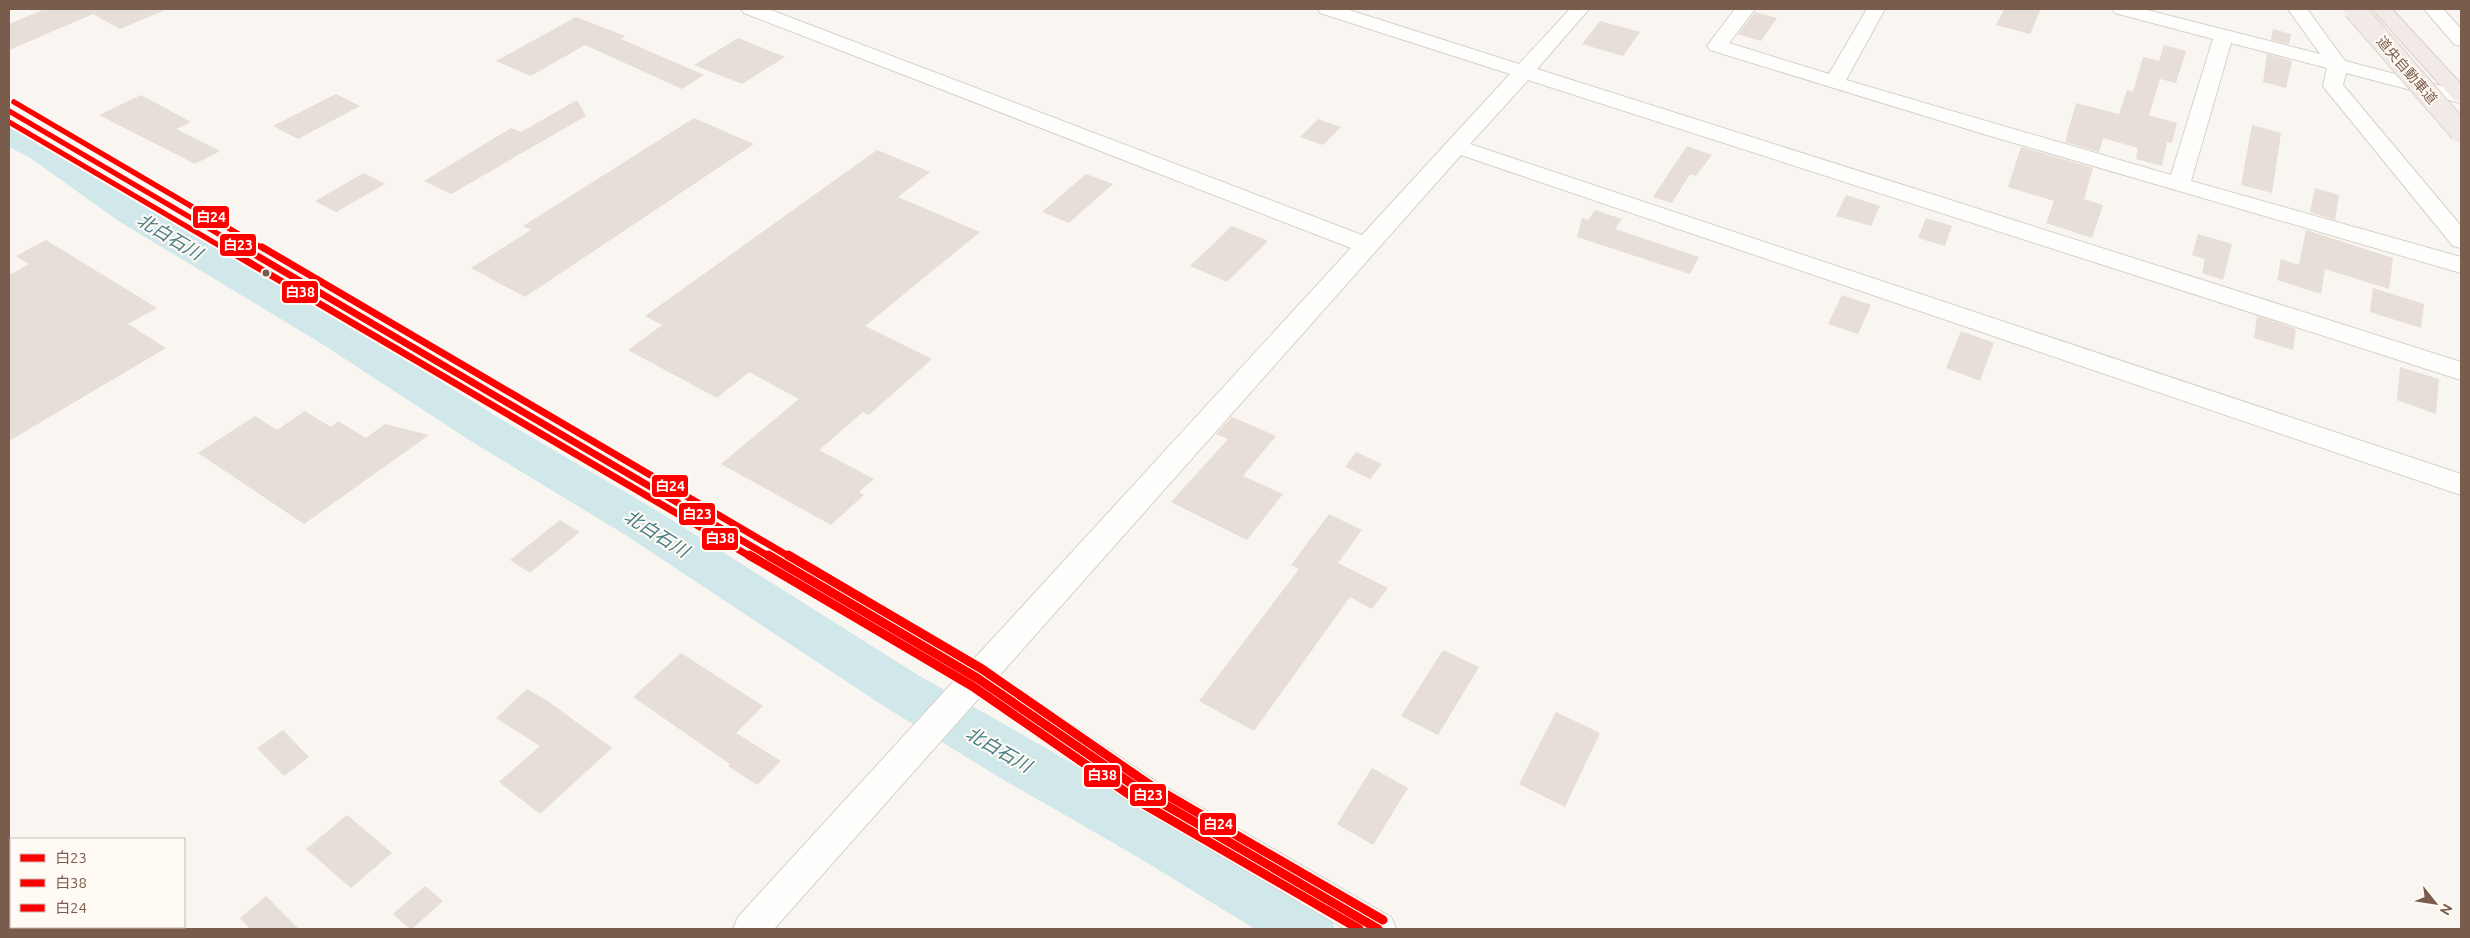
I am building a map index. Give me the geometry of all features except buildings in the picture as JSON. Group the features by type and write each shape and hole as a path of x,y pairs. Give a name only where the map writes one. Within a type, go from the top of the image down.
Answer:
{"highway":[{"name":"道央自動車道","path":"2354,9 2461,132"},
{"name":"道央自動車道","path":"2382,9 2461,96"}],"street":[{"path":"751,9 1368,246"},
{"path":"1326,9 2461,371"},
{"path":"752,929 1580,9"},
{"path":"1745,9 1717,46 1834,83 2179,185 2461,265"},
{"path":"1834,83 1876,9"},
{"path":"2122,9 2461,96"},
{"path":"2298,9 2338,65 2333,86 2461,241"},
{"path":"2432,9 2461,40"},
{"path":"2179,185 2224,35"},
{"path":"9,111 971,686 1145,793 1378,929"},
{"path":"1457,147 2461,485"}],"waterway":[{"name":"北白石川","path":"9,133 41,150 130,212 336,334 489,432 640,522 900,690 1021,763 1155,838 1307,929"}],"transit line":[{"name":"白24","path":"14,102 982,669 1150,785 1383,920"},
{"name":"白23","path":"9,111 977,678 1145,793 1378,929"},
{"name":"白38","path":"9,122 972,686 1140,802 1359,929"}]}
